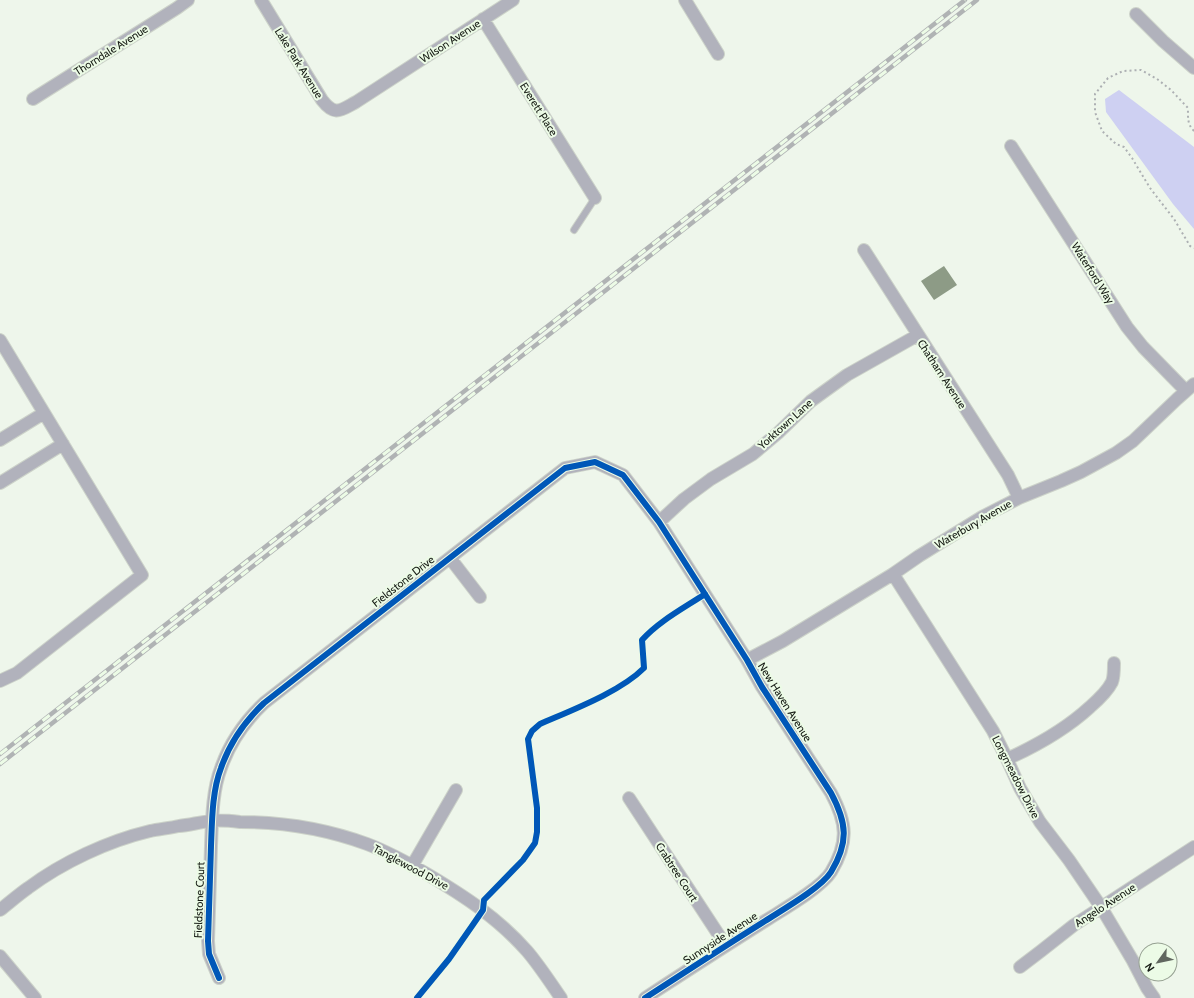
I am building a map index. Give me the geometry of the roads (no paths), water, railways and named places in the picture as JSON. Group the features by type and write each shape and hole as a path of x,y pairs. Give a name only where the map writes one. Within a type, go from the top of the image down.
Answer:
{"street":[{"name":"Thorndale Avenue","path":"33,99 188,0"},
{"name":"Lake Park Avenue","path":"261,0 328,108 340,110 356,102 387,81"},
{"name":"Wilson Avenue","path":"387,81 513,0"},
{"path":"685,0 718,54"},
{"path":"1136,14 1163,41 1194,68"},
{"name":"Everett Place","path":"483,19 595,198"},
{"name":"Waterford Way","path":"1011,146 1126,327 1143,347 1190,388"},
{"name":"Chatham Avenue","path":"864,250 1008,475 1019,498"},
{"name":"Yorktown Lane","path":"659,522 684,499 712,479 753,454 778,433 810,401 846,375 918,335"},
{"path":"0,340 142,575 17,673 0,681"},
{"name":"Waterbury Avenue","path":"747,660 783,641 892,574 982,516 1019,498 1068,478 1116,454 1133,441 1190,388"},
{"path":"0,440 44,413"},
{"path":"0,483 63,444"},
{"name":"Fieldstone Drive","path":"212,821 216,785 220,769 232,742 252,714 345,639 565,468 595,462 623,475 659,522"},
{"name":"New Haven Avenue","path":"659,522 747,660 762,687 831,793 839,808 843,820 844,833 840,855 830,874 806,894"},
{"path":"450,558 480,597"},
{"name":"Longmeadow Drive","path":"892,574 993,731 1020,788 1040,822 1069,860 1101,907 1154,998"},
{"path":"1007,759 1028,750 1077,720 1102,696 1112,680 1114,664"},
{"path":"412,866 456,790"},
{"name":"Crabtree Court","path":"629,798 726,946"},
{"name":"Tanglewood Drive","path":"0,910 28,888 56,870 82,856 120,840 151,831 212,821 264,822 316,829 367,844 396,857 453,889 474,903 498,922 527,951 545,974 560,998"},
{"name":"Fieldstone Court","path":"212,821 208,941 209,954 219,978"},
{"name":"Angelo Avenue","path":"1020,967 1074,925 1194,847"},
{"name":"Sunnyside Avenue","path":"645,998 806,894"},
{"path":"0,956 35,998"}],"lane":[{"path":"574,230 595,198"}],"water":[{"path":"1119,90 1194,147 1194,229 1173,204 1106,112 1105,99"}],"railway":[{"path":"0,754 965,0"},
{"path":"0,764 977,0"}]}
